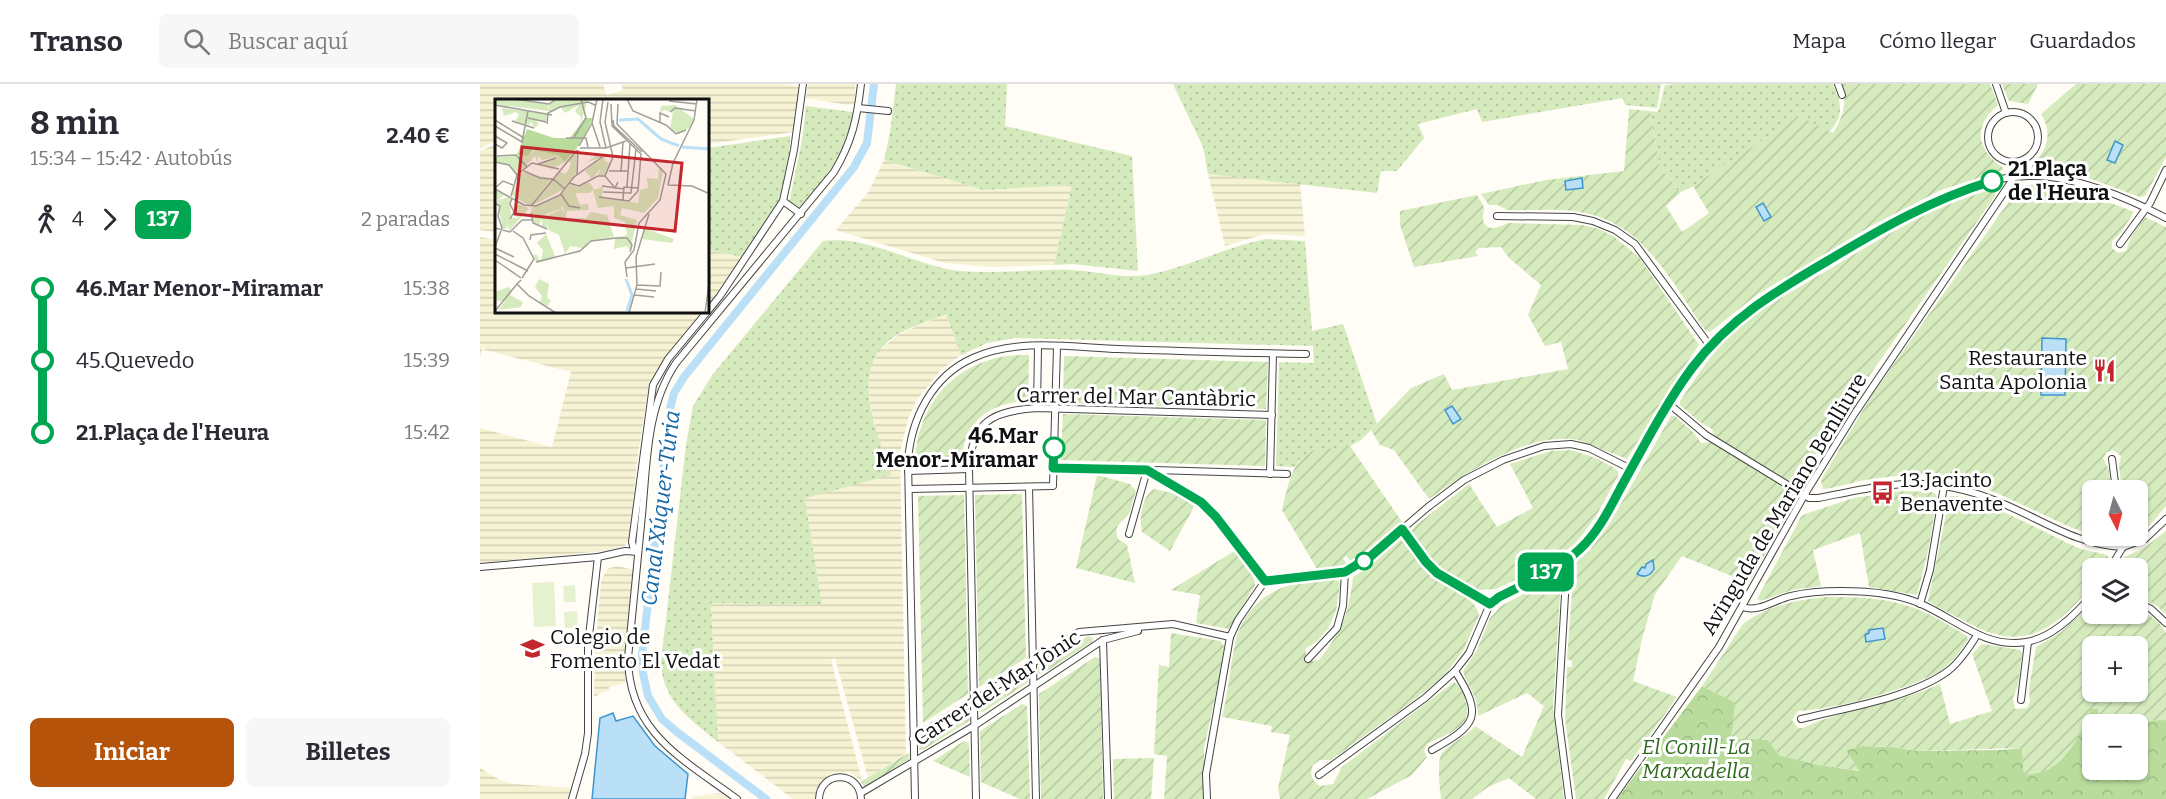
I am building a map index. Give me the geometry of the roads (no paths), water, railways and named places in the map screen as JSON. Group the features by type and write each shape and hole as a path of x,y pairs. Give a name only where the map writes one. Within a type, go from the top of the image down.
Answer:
{"street":[{"path":"710,308 783,201 794,150 803,84"},
{"path":"737,799 658,739 636,705 628,675 638,552 655,406 661,387 676,363 834,172 853,134 861,84"},
{"path":"1838,84 1842,95"},
{"path":"1996,84 2006,113"},
{"path":"858,108 887,111"},
{"path":"2006,113 2019,113 2027,116 2036,125 2038,139 2035,150 2016,162 2001,159 1993,152 1989,143 1989,129 1996,119 2006,113"},
{"name":"Avinguda de Mariano Benlliure","path":"1612,799 1707,665 1743,607 1805,494 1855,413 2014,177 2016,162"},
{"path":"2120,244 2141,212 2147,208 2166,170"},
{"path":"1318,775 1425,698 1455,671 1468,653 1490,604 1580,550 1591,537 1668,403 1710,346 1739,317 1758,303 1877,231 1957,192 2004,178 2032,176 2064,179 2147,208 2166,218"},
{"path":"783,201 801,214"},
{"path":"1497,216 1573,217 1593,221 1615,230 1635,244 1710,346"},
{"path":"714,303 721,309"},
{"path":"625,551 629,549 632,542 653,385 665,364 705,314"},
{"path":"1037,408 1038,347"},
{"path":"909,489 1053,486 1057,347"},
{"path":"915,799 909,448 918,414 937,385 959,366 989,352 1010,348 1057,347 1306,354"},
{"path":"1270,474 1273,354"},
{"path":"1668,403 1706,435 1809,498 1906,483 1944,486 1995,500 2077,539 2123,547 2145,538 2166,519"},
{"name":"Carrer del Mar Cantàbric","path":"976,799 969,469 970,450 977,435 992,416 1010,410 1037,408 1272,415"},
{"path":"1207,799 1206,774 1230,637 1238,620 1265,581 1345,572 1371,556 1464,480 1503,460 1544,446 1571,444 1589,448 1631,469"},
{"path":"2112,459 2115,480"},
{"path":"1053,468 1287,474"},
{"path":"908,471 969,469"},
{"path":"1129,534 1147,470"},
{"path":"1147,470 1201,502 1216,517 1265,581"},
{"path":"1920,604 1930,570 1944,486"},
{"path":"1029,487 1036,799"},
{"path":"1402,529 1437,573 1490,604"},
{"path":"632,542 634,550 638,552"},
{"path":"2116,558 2123,547"},
{"path":"480,567 598,557 625,551 638,552"},
{"path":"572,799 585,754 588,733 588,645 598,557"},
{"path":"1563,562 1566,578 1558,715 1569,799"},
{"path":"1308,659 1336,628 1343,606 1345,572"},
{"path":"1743,607 1757,608 1788,597 1839,591 1876,593 1920,604 1977,635 2004,642 2028,642 2046,635 2082,604"},
{"path":"2148,608 2166,623"},
{"name":"Carrer del Mar Jònic","path":"913,739 1079,632 1173,624 1230,637"},
{"name":"Carrer del Mar Jònic","path":"861,796 913,761 974,726 1103,639 1156,626"},
{"path":"1801,719 1886,698 1934,680 1958,663 1977,635"},
{"path":"1103,639 1108,799"},
{"path":"2022,700 2028,642"},
{"path":"1432,750 1460,734 1468,726 1471,718 1471,701 1455,671"},
{"path":"819,799 819,793 826,781 840,776 854,781 861,796"}],"water":[{"path":"2115,141 2123,145 2115,163 2107,160"},
{"path":"1582,178 1583,188 1566,190 1565,181"},
{"path":"1763,203 1771,217 1764,221 1756,207"},
{"path":"2042,338 2066,339 2065,395 2041,395"},
{"path":"1452,406 1461,419 1453,424 1445,410"},
{"path":"1653,560 1654,569 1651,573 1647,576 1637,574 1642,567 1645,568 1646,564"},
{"path":"1883,628 1885,639 1866,642 1865,635 1869,633 1869,630"},
{"path":"613,713 616,721 633,716 655,746 688,774 685,799 592,799 600,718"}],"waterway":[{"name":"Canal Xúquer-Túria","path":"766,799 662,719 648,696 642,655 670,409 674,393 684,377 854,167 867,143 874,84"}],"place":[{"name":"21.Plaça de l'Heura","path":"1992,181"},
{"name":"Restaurante Santa Apolonia","path":"2105,370"},
{"name":"46.Mar Menor-Miramar","path":"1054,448"},
{"name":"13.Jacinto Benavente","path":"1882,492"},
{"name":"Colegio de Fomento El Vedat","path":"532,649"}],"park label":[{"name":"El Conill-La Marxadella","path":"1696,759"}]}
